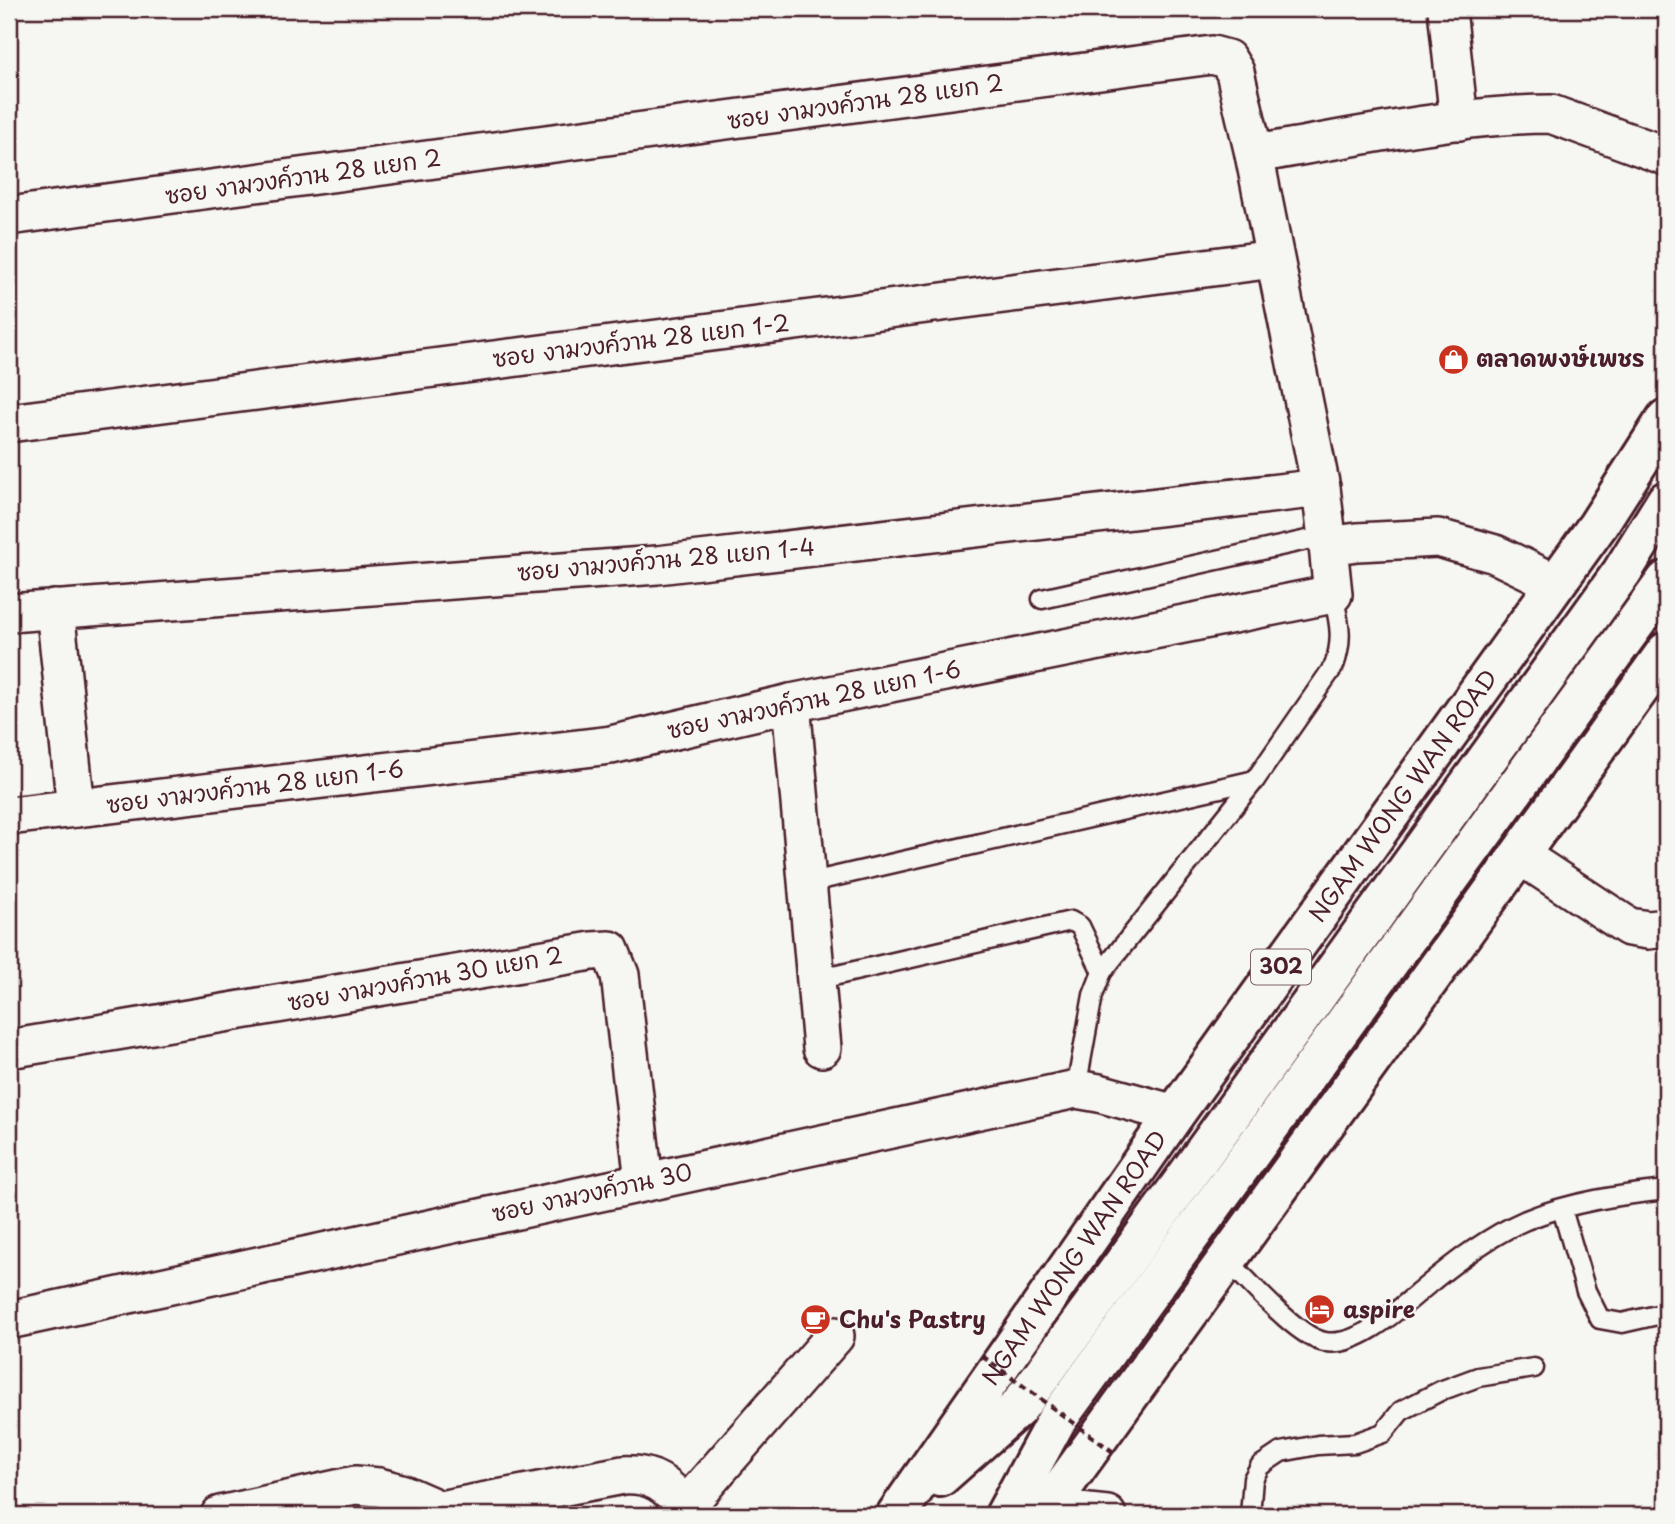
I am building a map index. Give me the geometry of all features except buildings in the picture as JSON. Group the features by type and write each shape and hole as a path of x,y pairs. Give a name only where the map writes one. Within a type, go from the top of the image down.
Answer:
{"main road":[{"name":"NGAM WONG WAN ROAD","path":"897,1515 1175,1114 1598,525 1666,419"},
{"name":"NGAM WONG WAN ROAD","path":"1005,1515 1148,1261 1614,583 1666,501"},
{"name":"NGAM WONG WAN ROAD","path":"897,1515 1018,1408 1148,1261 1666,581"},
{"path":"1045,1507 1228,1261 1666,652"}],"street":[{"path":"1447,9 1459,121"},
{"name":"ซอย งามวงค์วาน 28 แยก 2","path":"9,216 1212,55 1227,59 1235,72 1321,488 1326,541"},
{"path":"1254,154 1459,121 1551,114 1666,156"},
{"name":"ซอย งามวงค์วาน 28 แยก 1-2","path":"9,423 1274,259"},
{"name":"ซอย งามวงค์วาน 28 แยก 1-4","path":"9,613 657,565 1321,488"},
{"path":"1333,594 1326,541 1438,538 1495,554 1555,583"},
{"name":"ซอย งามวงค์วาน 28 แยก 1-6","path":"9,816 611,745 791,703 1333,594"},
{"path":"55,609 76,808"},
{"path":"791,703 822,1048"},
{"path":"1521,856 1629,927 1647,930 1666,928"},
{"name":"ซอย งามวงค์วาน 30 แยก 2","path":"9,1049 610,950 620,975 644,1182"},
{"name":"ซอย งามวงค์วาน 30","path":"9,1320 1076,1089 1175,1114"},
{"path":"220,1515 355,1485 379,1487 401,1493 441,1513 623,1475 643,1474 662,1483 691,1511 835,1336"},
{"path":"1045,1507 1107,1515"}],"lane":[{"path":"1042,599 1326,541"},
{"path":"1076,1089 1093,995 1102,972 1255,780 1334,666 1340,638 1333,594"},
{"path":"807,883 1255,780"},
{"path":"816,980 1070,922 1080,926 1102,972"},
{"path":"1228,1261 1301,1332 1325,1343 1344,1342 1392,1315 1444,1271 1497,1235 1526,1220 1624,1195 1666,1190"},
{"path":"1562,1209 1586,1291 1601,1319 1622,1323 1666,1313"},
{"path":"1250,1515 1253,1479 1260,1466 1281,1452 1318,1445 1354,1443 1383,1433 1401,1411 1440,1391 1478,1377 1534,1368"}],"path":[{"path":"982,1356 1116,1454"}],"place":[{"name":"ตลาดพงษ์เพชร","path":"1453,359"},
{"name":"aspire","path":"1320,1310"},
{"name":"Chu's Pastry","path":"816,1320"}]}
